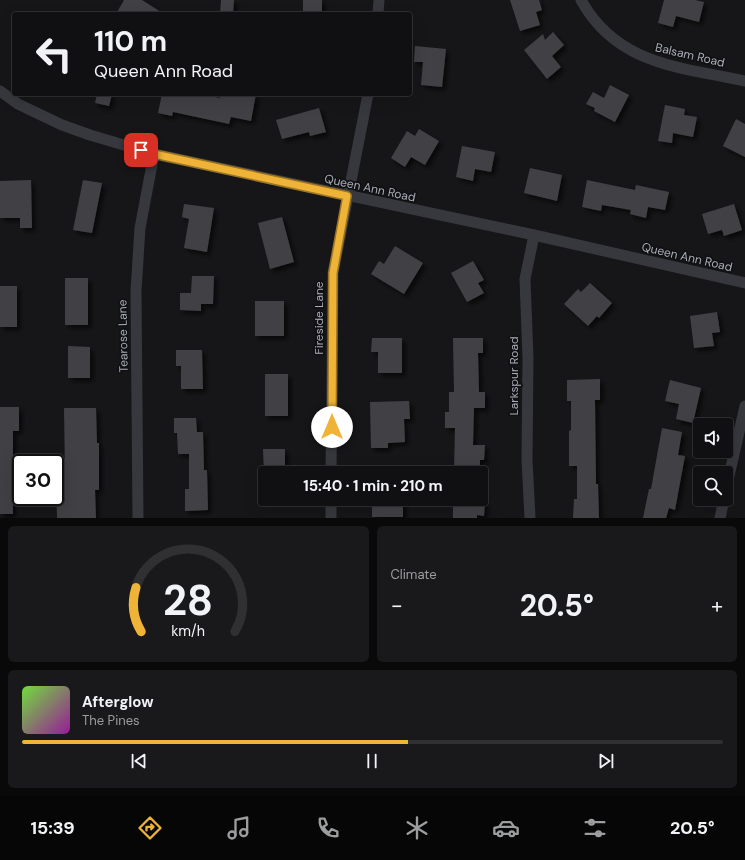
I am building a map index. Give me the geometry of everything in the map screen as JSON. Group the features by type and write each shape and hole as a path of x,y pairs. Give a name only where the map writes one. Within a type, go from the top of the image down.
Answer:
{"street":[{"path":"378,12 379,0"},
{"name":"Balsam Road","path":"581,0 599,26 615,41 633,53 655,62 745,81"},
{"name":"Queen Ann Road","path":"0,92 18,104 62,125 154,154 745,283"},
{"name":"Fireside Lane","path":"331,466 333,273 368,96"},
{"name":"Tearose Lane","path":"138,518 136,291 140,228 154,154"},
{"name":"Larkspur Road","path":"530,518 527,460 528,358 525,279 534,236"},
{"path":"731,466 745,406"},
{"path":"331,506 331,518"},
{"path":"720,518 723,506"}],"building":[{"path":"124,0 142,0 161,12 117,12"},
{"path":"221,0 234,0 233,12 220,12"},
{"path":"303,0 322,0 322,12 303,12"},
{"path":"510,0 539,0 542,10 536,12 540,25 520,31"},
{"path":"664,0 695,0 704,2 699,22 676,16 673,27 658,23"},
{"path":"553,32 564,45 552,56 561,67 547,79 524,50 543,34 545,40"},
{"path":"415,46 446,49 442,87 421,85 423,62 414,62"},
{"path":"610,85 629,95 615,122 594,111 595,108 586,104 593,92 604,98"},
{"path":"97,96 112,96 109,106 95,103"},
{"path":"162,96 210,96 220,98 220,96 256,96 251,121 231,117 229,124 173,112 172,116 158,113"},
{"path":"665,105 685,109 684,115 697,117 693,137 673,133 672,143 658,141"},
{"path":"319,108 326,132 310,136 309,132 282,139 276,120"},
{"path":"736,119 745,124 745,157 723,146"},
{"path":"419,129 439,141 425,165 411,157 405,167 391,158 407,131 415,136"},
{"path":"462,146 495,152 491,172 475,169 473,181 456,177"},
{"path":"530,168 562,175 557,201 524,193"},
{"path":"31,180 32,228 20,228 20,218 0,218 0,181"},
{"path":"83,180 102,183 92,233 73,230"},
{"path":"587,180 635,190 636,185 669,192 665,210 648,207 646,218 630,214 631,210 602,205 601,211 582,207"},
{"path":"184,204 214,208 207,252 184,248 189,219 182,217"},
{"path":"734,204 742,230 724,236 722,230 708,234 702,214"},
{"path":"282,217 294,262 270,269 258,223"},
{"path":"395,246 423,263 404,294 371,274 379,261 384,264"},
{"path":"473,261 484,280 478,283 484,293 467,302 451,273"},
{"path":"192,276 214,276 213,304 201,304 201,311 180,310 180,293 191,293"},
{"path":"65,278 88,278 88,325 65,325"},
{"path":"590,283 612,303 599,318 597,316 588,326 564,304 578,289 581,292"},
{"path":"0,286 17,286 17,327 0,327"},
{"path":"255,301 284,301 284,336 255,336"},
{"path":"717,312 720,332 712,333 714,346 694,348 690,316"},
{"path":"372,338 402,338 402,373 378,373 378,352 371,352"},
{"path":"453,338 483,338 483,353 478,353 479,392 485,392 485,408 474,408 473,445 485,445 484,460 480,460 480,466 454,466 455,428 445,428 445,412 449,412 449,392 454,392"},
{"path":"68,346 90,347 90,378 68,378"},
{"path":"176,350 202,350 203,389 181,389 181,366 176,366"},
{"path":"265,374 288,374 288,416 265,416"},
{"path":"600,379 600,400 595,400 596,484 598,484 599,518 573,518 574,499 577,499 577,466 569,466 571,401 567,401 567,380"},
{"path":"670,380 701,388 693,423 676,419 679,404 665,401"},
{"path":"409,401 410,419 404,419 405,442 388,443 388,448 371,448 370,402"},
{"path":"0,407 19,407 19,431 13,431 13,514 0,514"},
{"path":"64,408 96,408 97,443 99,443 99,490 95,490 96,518 57,518 57,506 64,506"},
{"path":"174,418 196,418 197,432 203,432 204,470 207,470 208,510 185,511 185,489 189,489 189,454 178,454 177,433 174,433"},
{"path":"662,428 682,432 678,455 685,456 675,510 669,508 666,518 643,518 649,489 651,489"},
{"path":"263,449 285,449 285,466 264,466"},
{"path":"372,506 403,506 403,517 372,517"},
{"path":"453,506 485,506 484,516 477,515 477,518 453,518"}],"route":[{"path":"141,150 347,196 333,273 332,427"}]}
